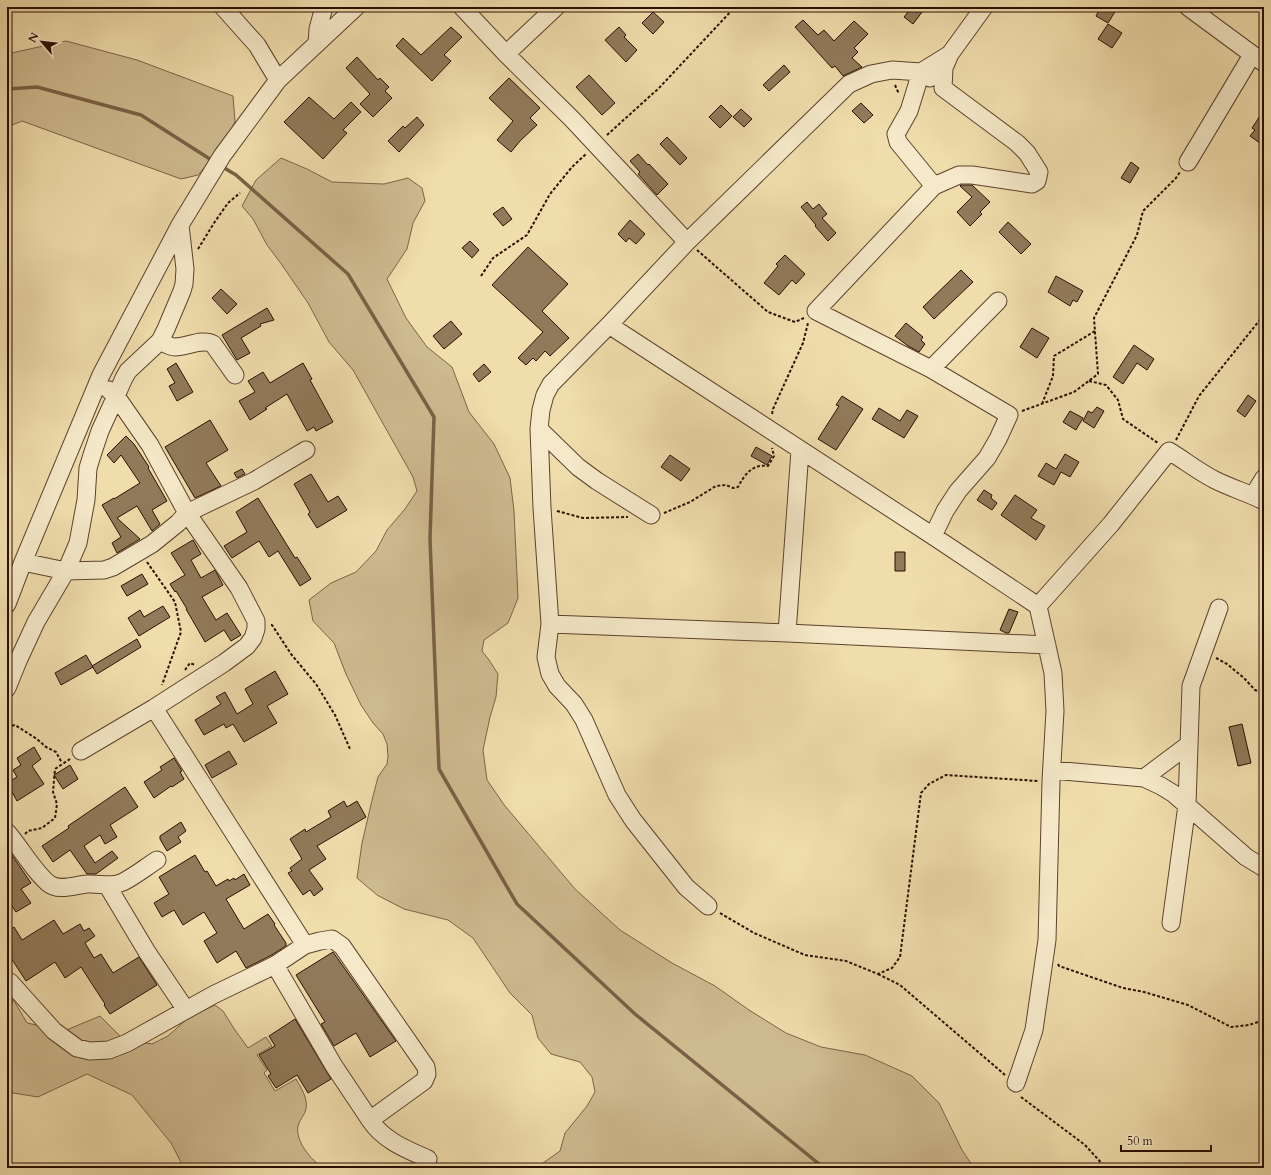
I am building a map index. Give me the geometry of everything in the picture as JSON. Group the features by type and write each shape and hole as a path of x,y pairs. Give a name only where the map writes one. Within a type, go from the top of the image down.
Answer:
{"street":[{"path":"223,7 257,44 278,80"},
{"path":"317,43 318,29 324,7"},
{"path":"7,604 99,380 180,225 222,156 278,80 356,7"},
{"path":"462,7 595,144 687,242"},
{"path":"506,54 556,7"},
{"path":"943,88 944,68 950,54 984,7"},
{"path":"1188,7 1258,59 1188,162"},
{"path":"934,186 898,142 896,134 908,111 921,72 950,54"},
{"path":"708,906 686,887 633,820 618,795 584,720 574,704 557,686 550,674 546,657 550,624 542,508 539,429 542,405 551,384 687,242 850,84 870,74 892,70 921,72 1017,143 1027,153 1039,172 1037,181 1032,184 972,174 959,176 934,186 816,311 931,369 1010,415 987,458 958,491 945,511 933,536"},
{"path":"7,688 36,622 66,571 78,543 86,500 88,468 100,431 128,371 160,341 184,284 185,269 180,225"},
{"path":"931,369 998,302"},
{"path":"609,324 634,342 1038,606 1053,673 1055,711 1051,776 1047,940 1034,1030 1016,1083"},
{"path":"160,341 174,347 193,343 210,342 235,375"},
{"path":"81,751 154,708 224,664 247,646 254,634 256,621 239,588 187,513 150,445 116,396 99,380"},
{"path":"539,429 578,467 597,481 651,515"},
{"path":"23,562 66,571 93,571 113,567 152,544 178,523 187,513 254,481 306,450"},
{"path":"787,633 800,450"},
{"path":"1038,606 1111,524 1169,451 1213,479 1233,489 1258,498 1264,478"},
{"path":"1171,923 1187,805 1191,686 1219,608"},
{"path":"550,624 1047,645"},
{"path":"154,708 305,945"},
{"path":"1144,778 1188,745"},
{"path":"1051,776 1144,778 1174,794 1246,857 1264,868"},
{"path":"11,837 49,884 63,887 88,884 107,885 124,882 157,860"},
{"path":"107,885 147,952 186,1010"},
{"path":"8,984 54,1031 77,1048 109,1050 128,1043 186,1010 275,965 305,945 332,939 342,946 426,1068 427,1074 424,1081 370,1120"},
{"path":"275,965 334,1066 376,1130 385,1137 428,1159"}],"path":[{"path":"481,276 493,258 527,235 550,194 572,167 595,144 612,132 659,88 735,7"},
{"path":"1010,415 1074,392 1098,374 1094,318 1137,235 1143,211 1176,178 1188,162"},
{"path":"197,252 199,246 228,203 240,193"},
{"path":"687,242 768,312 795,322 805,317"},
{"path":"1089,381 1106,385 1118,400 1123,419 1169,451 1199,396 1259,321 1264,312"},
{"path":"651,515 658,514 690,502 716,486 726,485 734,488 738,487 744,475 753,468 759,465 768,466 774,456 769,429 773,409 803,343 808,322"},
{"path":"1042,404 1053,376 1054,356 1095,332"},
{"path":"542,508 583,518 630,517"},
{"path":"157,577 175,602 181,632 161,687"},
{"path":"256,621 272,625 291,654 316,684 335,714 350,749"},
{"path":"1204,651 1227,664 1244,678 1255,690 1264,693"},
{"path":"7,727 15,725 21,728 46,747 56,752 62,763"},
{"path":"11,837 42,828 55,818 57,804 53,792 55,769 81,751"},
{"path":"878,974 892,968 900,957 921,793 929,784 946,775 1051,776"},
{"path":"708,906 754,933 805,955 846,961 900,985 1000,1072 1016,1083 1015,1091 1022,1098 1085,1145 1106,1168"},
{"path":"1056,959 1059,966 1123,988 1144,992 1188,1005 1231,1027 1248,1025 1264,1020"}],"shaded area":[{"path":"66,41 137,60 233,96 235,122 220,149 198,175 181,179 22,121 7,127 7,54"},
{"path":"281,158 332,182 384,184 408,178 422,188 425,201 413,223 407,249 387,279 406,318 427,347 452,367 469,412 494,444 510,478 514,511 518,598 508,623 484,640 482,651 498,674 496,697 483,750 487,780 505,806 575,889 620,930 672,963 715,986 749,1010 786,1033 821,1047 865,1055 912,1076 939,1103 962,1150 974,1168 536,1168 560,1151 565,1133 587,1106 595,1092 592,1077 580,1062 551,1054 538,1038 532,1015 510,993 473,938 448,920 404,909 377,895 357,878 362,843 378,777 387,764 387,744 383,734 373,723 361,705 346,674 334,643 313,621 309,600 331,583 356,572 376,551 387,530 405,509 417,491 413,477 353,370 329,342 308,303 267,245 253,219 242,206 256,180"},
{"path":"13,999 27,1023 64,1031 100,1016 124,1040 152,1044 168,1036 189,1017 215,1005 223,1011 248,1048 266,1037 272,1046 257,1055 267,1070 264,1073 275,1091 296,1079 304,1093 306,1101 305,1111 298,1126 299,1138 301,1144 309,1155 323,1168 184,1168 171,1143 132,1095 87,1074 38,1097 7,1092 7,1024"}],"building":[{"path":"912,7 926,7 913,24 904,17"},
{"path":"1101,7 1118,7 1108,23 1096,16"},
{"path":"653,12 664,22 653,34 642,23"},
{"path":"803,20 818,35 824,30 834,41 854,21 868,34 854,48 858,52 852,58 862,67 843,76 835,66 832,68 795,27"},
{"path":"1108,24 1122,33 1112,48 1098,39"},
{"path":"451,27 462,37 444,55 451,61 432,81 396,46 403,38 421,55"},
{"path":"619,27 626,35 624,37 637,50 626,62 605,40"},
{"path":"357,57 378,80 380,78 389,87 385,91 392,98 373,117 360,104 370,94 346,68"},
{"path":"784,65 790,72 769,91 763,85"},
{"path":"589,75 615,103 602,115 576,87"},
{"path":"509,78 540,108 530,118 537,125 511,152 497,140 513,121 489,98"},
{"path":"309,97 334,119 351,102 361,112 343,130 347,133 323,159 284,122"},
{"path":"861,103 873,115 864,123 852,111"},
{"path":"721,105 732,116 720,128 709,117"},
{"path":"741,109 752,119 744,127 733,117"},
{"path":"1264,110 1264,146 1250,136 1255,130 1252,128"},
{"path":"417,117 424,125 399,152 388,141 403,126 405,128"},
{"path":"667,137 687,158 680,165 660,144"},
{"path":"638,154 668,184 657,195 638,174 640,172 630,161"},
{"path":"1131,162 1139,168 1130,183 1121,178"},
{"path":"972,185 990,202 980,212 982,214 970,226 957,212 972,197 960,186"},
{"path":"807,202 813,209 819,204 827,214 822,218 836,233 828,241 801,207"},
{"path":"503,207 512,219 503,226 493,214"},
{"path":"630,220 645,234 636,244 629,238 626,242 618,234"},
{"path":"1008,222 1031,244 1021,254 999,232"},
{"path":"470,241 479,250 472,258 462,248"},
{"path":"528,247 568,284 542,311 569,338 550,356 545,351 536,361 533,358 526,365 518,358 543,332 492,285"},
{"path":"785,255 805,274 796,284 792,280 779,295 764,283 778,266 776,264"},
{"path":"961,270 973,282 934,319 923,307"},
{"path":"1056,276 1083,291 1077,302 1073,300 1070,306 1048,292"},
{"path":"221,289 237,304 227,314 212,298"},
{"path":"267,308 274,320 260,324 261,326 241,338 250,353 237,360 222,335"},
{"path":"451,321 462,334 444,349 433,336"},
{"path":"906,323 923,337 921,340 925,344 919,352 895,336"},
{"path":"1032,328 1049,338 1037,358 1020,347"},
{"path":"1134,345 1154,359 1147,370 1137,363 1123,384 1113,377"},
{"path":"176,363 193,392 177,401 169,386 175,383 167,369"},
{"path":"303,363 312,379 310,380 333,422 316,431 314,427 307,431 287,394 250,420 239,401 255,392 248,381 263,372 270,383"},
{"path":"484,364 491,372 479,382 473,374"},
{"path":"1248,395 1256,401 1245,417 1237,411"},
{"path":"842,396 863,409 836,450 818,439 839,406 836,405"},
{"path":"1097,407 1104,411 1094,428 1083,421 1088,411 1092,413"},
{"path":"879,408 900,421 907,410 918,416 904,438 872,419"},
{"path":"1070,411 1083,418 1076,430 1063,422"},
{"path":"210,420 228,450 206,463 221,486 195,498 165,447"},
{"path":"126,436 134,444 149,467 148,468 167,501 152,510 160,524 152,531 137,506 117,518 140,539 117,553 112,543 121,537 102,505 140,483 121,455 114,463 107,455"},
{"path":"756,447 772,456 767,465 751,456"},
{"path":"1065,454 1079,462 1070,477 1061,472 1054,485 1038,476 1046,463 1056,469"},
{"path":"670,455 690,469 681,481 661,467"},
{"path":"242,469 245,474 237,478 234,473"},
{"path":"311,474 328,502 338,496 347,510 317,528 308,514 310,512 294,484"},
{"path":"984,490 992,495 991,498 997,503 992,510 977,500"},
{"path":"1015,495 1037,510 1031,518 1045,526 1036,540 1001,515"},
{"path":"258,498 295,558 297,557 311,579 300,586 278,551 269,557 259,541 232,558 224,546 247,532 236,512"},
{"path":"193,540 201,554 191,560 201,578 215,570 223,585 202,597 216,620 227,613 241,635 231,641 224,630 205,642 187,609 170,584 185,575 171,553"},
{"path":"895,552 905,552 905,571 895,571"},
{"path":"142,574 148,584 127,596 121,586"},
{"path":"163,606 170,617 139,636 128,618 140,610 144,617"},
{"path":"1009,609 1018,612 1009,633 1006,633 1000,630"},
{"path":"137,639 141,647 97,674 92,666"},
{"path":"86,655 93,667 61,685 55,673"},
{"path":"275,671 288,694 267,706 277,723 244,742 233,724 226,728 224,724 204,735 195,720 221,704 216,697 225,692 237,714 253,704 245,689"},
{"path":"1242,724 1251,763 1238,766 1229,727"},
{"path":"34,747 41,759 32,766 44,784 17,801 7,783 17,777 13,770 21,765 17,758"},
{"path":"229,751 237,764 212,778 205,765"},
{"path":"174,758 182,771 180,772 184,779 154,798 144,782 162,770 160,767"},
{"path":"70,765 78,779 63,789 54,775"},
{"path":"125,787 138,807 110,825 117,837 105,844 100,835 84,846 95,863 112,851 118,858 96,874 87,874 70,850 53,862 42,846 69,828 68,826"},
{"path":"344,801 347,807 357,801 366,817 317,846 326,859 309,870 323,889 314,896 310,890 303,895 288,873 292,871 290,868 302,859 290,839 305,829 306,832 331,817 328,811"},
{"path":"181,822 186,831 178,837 181,842 167,851 160,839 160,836"},
{"path":"7,848 31,883 21,889 31,903 16,912 12,906 7,909"},
{"path":"195,855 205,872 207,871 216,886 228,879 229,881 234,878 235,880 244,874 250,885 226,899 244,929 268,914 286,943 286,946 246,968 236,951 217,963 204,941 217,933 204,912 183,925 174,910 162,917 154,903 169,894 159,877"},
{"path":"54,920 63,934 80,924 84,931 89,928 95,936 85,943 94,958 101,954 113,973 139,957 157,985 110,1014 81,967 65,978 55,962 26,981 7,949 7,932 14,927 22,940"},
{"path":"333,952 396,1041 370,1057 356,1033 334,1046 321,1024 325,1022 296,975"},
{"path":"295,1019 331,1079 308,1093 297,1075 276,1088 268,1076 271,1074 259,1055 275,1046 269,1036"}],"waterway":[{"path":"7,89 37,87 141,115 213,161"},
{"path":"221,166 236,175 348,274 434,417 430,539 439,769 517,904 635,1014 824,1168"}]}
